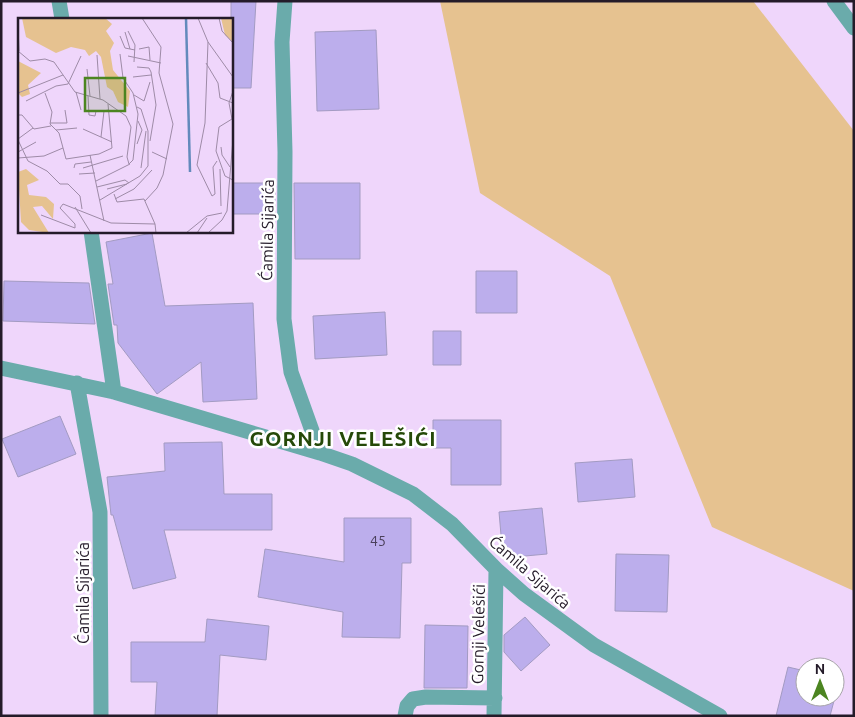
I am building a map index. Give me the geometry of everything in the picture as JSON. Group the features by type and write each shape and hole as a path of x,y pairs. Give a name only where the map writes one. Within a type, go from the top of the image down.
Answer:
{"street":[{"path":"59,1 62,18"},
{"name":"Ćamila Sijarića","path":"285,1 282,42 285,152 284,319 291,372 320,452"},
{"path":"834,1 854,28"},
{"path":"91,232 114,392"},
{"name":"Ćamila Sijarića","path":"1,368 114,392 320,452 352,464 413,494 452,524 496,569 524,594 594,646 720,716"},
{"name":"Ćamila Sijarića","path":"77,383 100,512 101,716"},
{"name":"Gornji Velešići","path":"494,716 496,569"},
{"name":"Gornji Velešići","path":"405,716 408,706 413,699 426,697 495,698"}],"shaded area":[{"path":"440,1 753,1 854,131 854,591 712,527 610,276 480,193"}],"building":[{"path":"231,1 256,1 251,88 232,88"},
{"path":"376,30 379,109 317,111 315,32"},
{"path":"232,183 275,183 275,214 232,214"},
{"path":"294,183 360,183 360,259 295,259"},
{"path":"152,233 165,306 253,303 257,399 203,402 201,362 157,394 118,343 117,325 114,325 108,284 113,284 106,242"},
{"path":"476,271 517,271 517,313 476,313"},
{"path":"4,281 89,283 95,324 3,321"},
{"path":"385,312 387,355 315,359 313,316"},
{"path":"433,331 461,331 461,365 433,365"},
{"path":"60,416 76,454 18,477 2,439"},
{"path":"433,420 501,420 501,485 451,485 451,448 433,448"},
{"path":"222,442 224,494 272,494 272,530 164,530 176,578 133,589 113,515 111,515 107,477 165,471 164,443"},
{"path":"632,459 635,497 578,502 575,463"},
{"path":"542,508 547,554 503,558 499,512"},
{"path":"344,518 411,518 411,563 402,563 400,638 342,637 343,612 258,597 265,549 344,562"},
{"path":"616,554 669,555 667,612 615,611"},
{"path":"525,617 550,645 521,671 504,652 504,635"},
{"path":"207,619 269,626 266,660 220,655 217,716 155,716 157,682 131,682 131,642 205,642"},
{"path":"425,625 468,626 467,688 424,688"},
{"path":"788,667 795,669 795,707 832,707 830,716 776,716"}],"district":[{"name":"GORNJI VELEŠIĆI","path":"343,439"}]}
